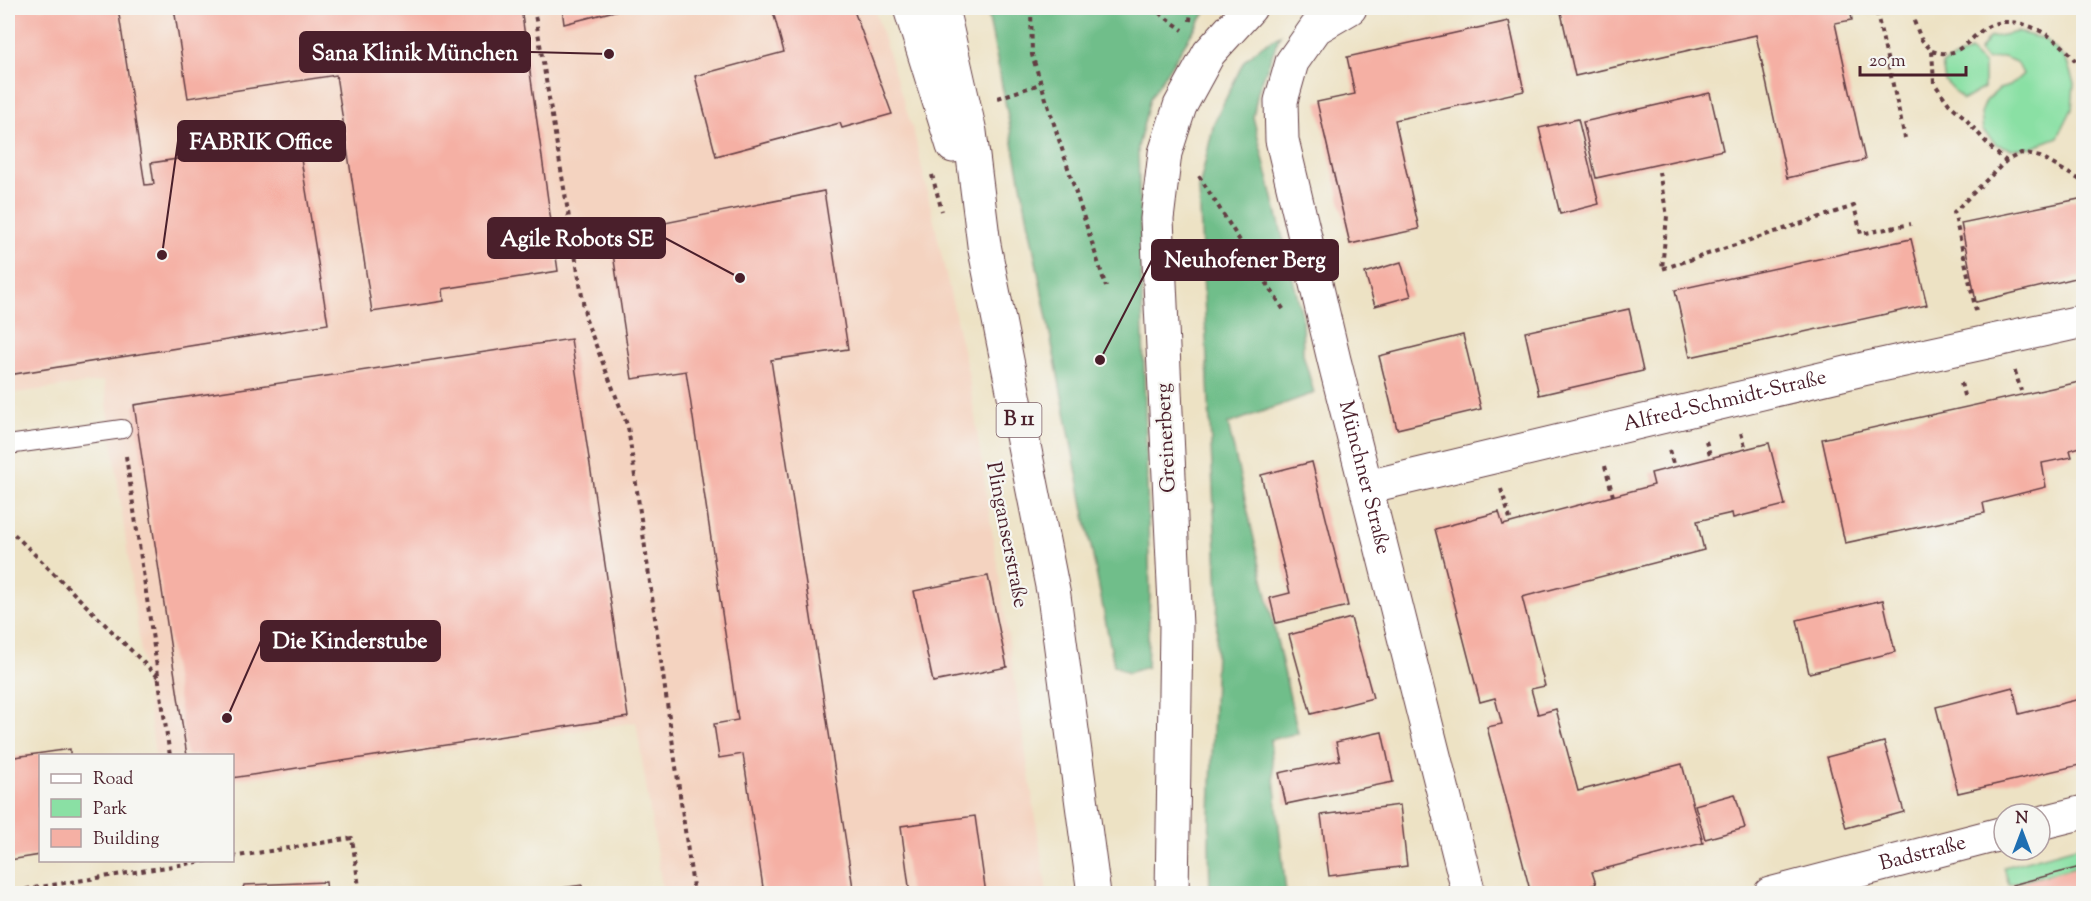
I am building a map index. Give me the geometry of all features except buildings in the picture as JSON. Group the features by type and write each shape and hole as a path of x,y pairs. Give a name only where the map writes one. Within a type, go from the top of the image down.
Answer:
{"street":[{"name":"Plinganserstraße","path":"910,8 984,245"},
{"name":"Plinganserstraße","path":"942,8 970,132 984,245 1054,596 1094,894"},
{"name":"Greinerberg","path":"1172,894 1176,626 1158,219 1165,153 1180,106 1209,53 1250,8"},
{"name":"Münchner Straße","path":"1350,8 1316,28 1292,62 1281,101 1282,140 1334,360 1469,894"},
{"name":"Alfred-Schmidt-Straße","path":"1367,487 1852,371 2084,321"},
{"path":"2052,820 2084,812"},
{"name":"Badstraße","path":"1770,894 1992,835"}],"lane":[{"path":"8,445 122,429"}],"path":[{"path":"534,8 586,320 628,427 694,894"},
{"path":"1031,8 1032,56 1106,287"},
{"path":"1152,8 1189,33"},
{"path":"1868,8 1877,14 1905,138"},
{"path":"1914,21 1922,39 1932,51 1944,56 1959,50 1993,24 2015,22 2041,30 2056,40 2081,72 2082,91"},
{"path":"1932,51 1934,83 1949,104 2006,161"},
{"path":"988,101 1040,84"},
{"path":"1983,343 1954,212 2006,161 2021,153 2040,158 2084,182"},
{"path":"1193,168 1288,316"},
{"path":"931,170 943,214"},
{"path":"1659,172 1667,216 1662,269 1854,206 1861,234 1911,224"},
{"path":"122,429 170,754"},
{"path":"1606,470 1613,496"},
{"path":"1506,507 1510,522"},
{"path":"8,528 158,678"},
{"path":"234,857 352,838 360,894"},
{"path":"8,892 185,863"}],"shaded area":[{"path":"8,8 874,8 915,137 968,372 1047,893 663,893 636,722 234,781 234,754 155,754 104,381 8,394"}],"green space":[{"path":"987,8 1208,8 1150,98 1138,147 1150,594 1147,667 1128,673 1114,665"},
{"path":"2017,32 2044,39 2066,59 2074,83 2072,109 2058,137 2032,147 2011,149 1996,144 1983,131 1981,113 1986,101 1999,89 2010,86 2023,74 2017,62 2003,57 1986,60 1979,51 1989,38"},
{"path":"1280,35 1258,91 1253,117 1302,315 1303,354 1314,393 1228,424 1298,733 1270,740 1286,893 1210,893 1209,843 1218,595 1199,188 1214,123 1244,61 1261,46"},
{"path":"1970,51 1984,65 1984,88 1963,100 1945,81 1942,64"},
{"path":"2083,845 2083,865 2009,885 2004,867 2022,862 2052,862 2052,854"}],"place":[{"name":"Sana Klinik München","path":"609,54"},
{"name":"FABRIK Office","path":"162,255"},
{"name":"Agile Robots SE","path":"740,278"},
{"name":"Neuhofener Berg","path":"1100,360"},
{"name":"Die Kinderstube","path":"227,718"}]}
